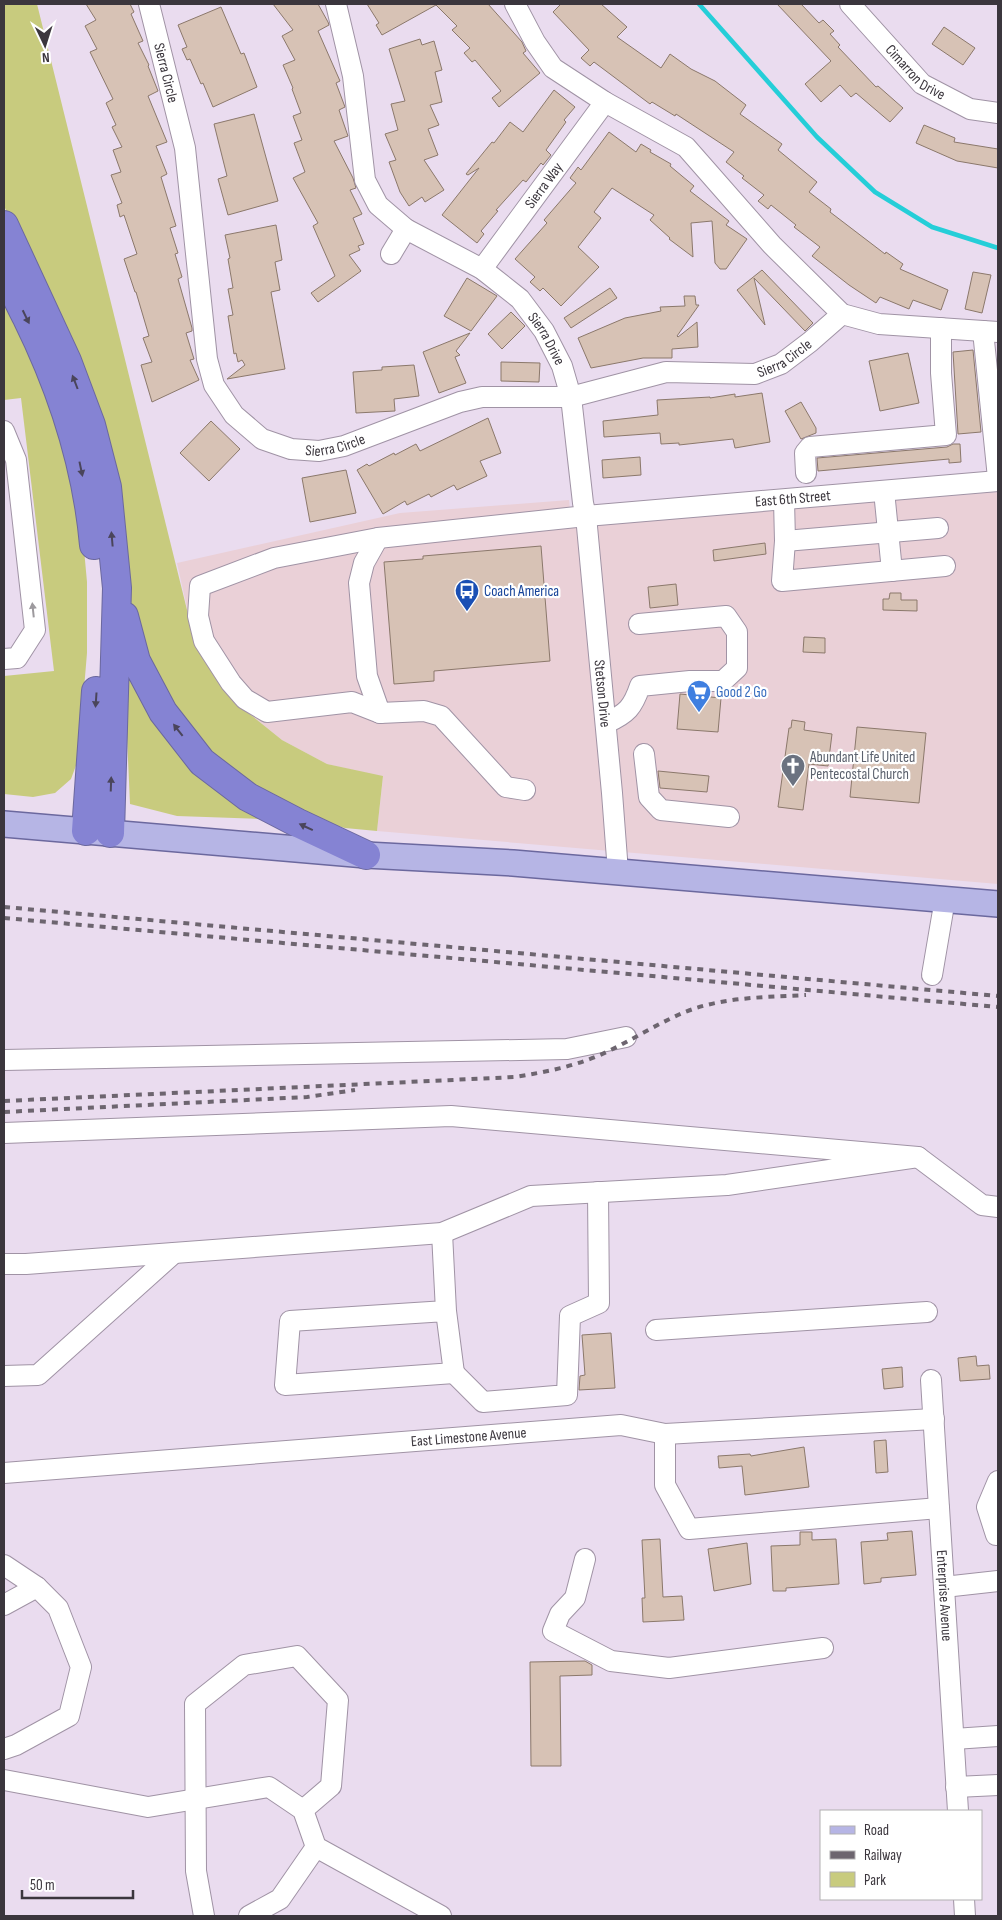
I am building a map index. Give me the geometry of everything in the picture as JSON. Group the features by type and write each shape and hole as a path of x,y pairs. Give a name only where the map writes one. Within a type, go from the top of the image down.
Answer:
{"highway":[{"path":"4,225 67,361 91,425 107,487 116,588 98,832"},
{"path":"4,274 36,336 65,406 92,520 98,587 100,646 98,832"},
{"path":"116,588 136,661 163,712 202,762 248,797 366,855"}],"main road":[{"path":"4,824 366,855 513,863 998,904"}],"street":[{"name":"Sierra Circle","path":"149,4 185,148 207,359 214,385 234,415 262,439 291,449 320,451 344,446 460,402 482,398 571,397 666,372 755,374 781,364 842,314"},
{"name":"Sierra Drive","path":"336,4 353,76 366,180 378,205 406,228 482,269 520,299 544,331 562,366 571,397 586,516"},
{"path":"515,4 535,42 553,68 605,102 686,147 772,245 842,314 879,324 991,331 998,479"},
{"name":"Cimarron Drive","path":"850,4 922,84 970,109 998,113"},
{"name":"Sierra Way","path":"482,269 605,102"},
{"path":"391,254 406,228"},
{"path":"806,473 805,453 810,447 946,435 941,373 941,328"},
{"path":"4,431 16,460 35,630 17,658 4,659"},
{"name":"East 6th Street","path":"380,713 352,702 267,712 245,698 230,683 204,640 198,616 200,586 274,558 378,538 586,516 784,500 998,479"},
{"path":"884,491 892,571"},
{"path":"784,500 785,541 782,581 945,566"},
{"name":"Stetson Drive","path":"586,516 618,872"},
{"path":"785,541 938,528"},
{"path":"378,538 364,563 359,582 367,676 380,713 424,711 441,716 506,787 525,790"},
{"path":"606,723 622,716 634,702 640,686 690,681 723,681 737,668 737,632 726,616 639,624"},
{"path":"644,754 648,797 661,810 729,817"},
{"path":"932,975 945,899"},
{"path":"4,1060 567,1049 626,1037"},
{"path":"4,1133 451,1116 918,1157 982,1205 998,1207"},
{"path":"4,1264 26,1264 442,1233 531,1196 727,1184 918,1157"},
{"path":"442,1233 446,1311 454,1373 483,1402 567,1395 570,1316 599,1303 598,1192"},
{"path":"4,1376 38,1375 174,1253"},
{"path":"446,1311 290,1321 285,1385 454,1373"},
{"path":"656,1330 927,1312"},
{"name":"Enterprise Avenue","path":"932,1380 958,1810"},
{"name":"East Limestone Avenue","path":"4,1472 621,1425 665,1434 934,1419"},
{"path":"665,1434 666,1485 689,1530 939,1508"},
{"path":"998,1481 987,1507 996,1535 998,1535"},
{"path":"584,1559 575,1598 560,1614 553,1631 610,1660 669,1668 823,1648"},
{"path":"4,1565 37,1587 58,1608 81,1667 69,1716 16,1745 4,1749"},
{"path":"944,1587 998,1581"},
{"path":"4,1605 37,1587"},
{"path":"204,1916 196,1870 195,1704 244,1665 297,1656 338,1700 331,1786 303,1810"},
{"path":"954,1739 998,1736"},
{"path":"4,1780 148,1807 269,1787 303,1810 316,1847 441,1916"},
{"path":"956,1787 998,1785"},
{"path":"249,1916 280,1899 316,1847"},
{"path":"964,1900 965,1916"}],"shaded area":[{"path":"998,492 998,884 377,831 383,777 327,764 282,740 246,711 191,626 177,563 400,513 569,500 572,525"}],"green space":[{"path":"4,4 37,4 191,626 246,711 282,740 327,764 383,776 377,831 345,828 302,815 255,790 209,755 169,709 129,611 88,381 4,206"},
{"path":"4,293 48,388 80,506 87,582 87,653 78,760 71,779 55,793 33,797 4,794 4,676 54,671 21,398 4,400"},
{"path":"123,646 261,819 177,816 130,804"}],"building":[{"path":"86,4 130,4 134,12 131,14 143,41 138,43 149,65 158,91 148,96 167,142 156,146 167,174 161,177 176,226 170,228 178,253 175,254 182,277 178,279 192,328 192,331 186,333 194,359 190,360 199,380 152,402 141,365 152,362 143,338 149,336 124,259 137,254 124,215 120,217 117,205 122,203 111,175 121,172 113,150 122,147 112,127 116,125 106,103 113,99 90,52 97,49 85,26 96,20"},
{"path":"273,4 318,4 328,22 329,25 318,31 340,81 336,83 345,107 339,110 348,136 334,141 353,178 356,188 350,190 362,214 353,218 364,244 358,246 360,250 349,255 361,271 318,302 311,293 335,276 313,226 318,223 293,178 305,172 294,143 302,140 293,116 301,113 283,65 295,60 282,36 293,30"},
{"path":"367,4 488,4 522,42 526,51 523,53 540,73 499,107 492,98 501,91 475,60 472,62 464,53 470,48 452,30 457,26 436,5 382,35 376,25 379,23"},
{"path":"561,4 601,4 627,27 617,37 661,68 670,54 691,69 715,81 746,105 740,114 782,144 778,150 817,182 809,192 831,209 830,212 885,254 886,252 903,264 900,269 948,290 941,310 913,300 909,309 880,297 876,303 812,256 820,247 794,227 796,225 771,205 768,209 758,201 764,195 742,178 744,176 726,162 734,152 676,114 675,116 652,102 650,104 594,62 590,66 581,58 589,50 553,12"},
{"path":"777,4 801,4 819,23 823,20 834,31 830,34 840,45 838,47 876,87 878,86 903,108 890,122 856,93 851,97 840,85 821,102 805,84 831,61"},
{"path":"221,7 241,54 244,53 257,87 213,107 203,83 201,84 190,59 187,60 182,49 187,47 178,25"},
{"path":"944,27 975,48 963,65 932,44"},
{"path":"420,39 422,45 434,41 442,70 435,72 442,102 430,105 439,125 428,129 438,155 424,160 444,190 425,202 422,197 409,206 400,192 389,162 396,160 385,134 398,130 391,104 405,101 389,49"},
{"path":"554,90 575,107 564,120 566,122 546,150 551,155 543,165 541,163 526,182 523,180 496,210 498,211 481,231 484,234 477,243 442,215 479,168 468,175 466,174 492,142 494,143 510,122 523,132"},
{"path":"254,114 278,201 228,215 218,179 227,176 214,124"},
{"path":"924,125 955,138 954,142 998,149 998,168 957,161 916,143"},
{"path":"609,132 636,152 641,144 651,150 650,152 671,164 670,166 694,186 690,191 729,221 726,225 747,239 726,269 720,269 715,263 712,221 691,223 693,257 669,239 650,220 654,215 612,188 594,212 601,218 578,247 599,267 561,306 543,288 540,291 530,282 535,277 515,259 547,223 544,220 576,183 570,178 578,167 581,170"},
{"path":"276,225 282,260 275,262 280,290 271,292 285,369 227,379 245,365 242,360 238,362 236,353 234,354 228,316 233,315 228,289 233,288 228,259 230,258 225,235"},
{"path":"762,270 813,323 805,331 754,278 765,325 737,290"},
{"path":"973,272 991,275 982,313 965,309"},
{"path":"467,278 497,296 471,331 444,316"},
{"path":"610,288 617,298 571,328 564,318"},
{"path":"684,296 695,296 696,305 699,305 677,336 697,322 698,347 672,349 672,358 643,358 591,368 578,338 625,318 661,311 660,307 685,306"},
{"path":"511,312 525,326 502,349 488,334"},
{"path":"470,333 456,351 460,355 455,357 466,383 439,393 423,352"},
{"path":"973,350 981,432 958,434 953,352"},
{"path":"908,353 919,403 880,411 869,361"},
{"path":"501,362 540,363 539,382 501,381"},
{"path":"414,365 419,396 394,399 395,411 356,413 353,372 382,370 382,367"},
{"path":"762,393 770,442 735,448 733,439 679,445 679,443 661,444 660,433 604,437 603,421 658,415 657,400 710,398 735,394 735,397"},
{"path":"801,402 816,428 816,433 801,439 785,411"},
{"path":"488,418 501,453 480,461 487,476 457,490 454,485 431,497 429,494 407,505 405,501 383,514 357,470 394,453 395,455 416,444 420,451"},
{"path":"211,421 240,449 209,481 180,453"},
{"path":"953,444 960,444 961,462 949,463 949,459 818,471 817,458 947,447"},
{"path":"640,457 641,475 603,478 602,460"},
{"path":"346,470 356,513 310,522 302,478"},
{"path":"765,543 766,554 714,561 713,550"},
{"name":"Coach America","path":"541,546 550,661 434,671 434,681 394,684 384,562 423,559 423,556"},
{"path":"676,584 678,605 650,608 648,587"},
{"path":"890,593 901,593 901,600 917,600 917,611 883,610 883,599 889,599"},
{"path":"804,637 825,638 825,653 803,652"},
{"name":"Good 2 Go","path":"680,694 721,698 718,732 677,729"},
{"name":"Abundant Life United Pentecostal Church","path":"792,720 805,722 804,730 832,734 828,766 809,764 803,810 778,807 789,728 791,728"},
{"path":"857,727 926,733 919,803 850,797"},
{"path":"658,771 709,776 707,792 660,788"},
{"path":"611,1333 615,1388 579,1390 580,1376 585,1375 582,1335"},
{"path":"976,1356 977,1366 989,1365 990,1379 960,1381 958,1358"},
{"path":"902,1367 903,1387 884,1389 882,1369"},
{"path":"886,1440 888,1472 876,1473 874,1441"},
{"path":"804,1447 809,1487 745,1495 742,1466 719,1468 718,1456 750,1454 751,1456"},
{"path":"912,1531 916,1575 881,1578 881,1582 864,1584 861,1542 888,1540 887,1533"},
{"path":"800,1532 812,1532 812,1540 836,1539 839,1584 786,1588 786,1591 773,1591 771,1546 800,1545"},
{"path":"660,1539 663,1597 682,1596 684,1620 643,1622 642,1598 645,1598 642,1540"},
{"path":"747,1543 751,1584 714,1591 708,1549"},
{"path":"585,1661 592,1665 592,1675 560,1676 561,1766 531,1766 530,1662"}],"waterway":[{"path":"699,4 817,137 875,192 932,227 998,248"}],"railway":[{"path":"4,907 998,996"},
{"path":"4,918 998,1007"},
{"path":"4,1101 515,1077 558,1069 590,1059 672,1018 709,1004 764,997 806,995"},
{"path":"4,1112 307,1097 355,1090"}],"place":[{"name":"Coach America","path":"467,612"},
{"name":"Good 2 Go","path":"699,713"},
{"name":"Abundant Life United Pentecostal Church","path":"793,787"}]}
